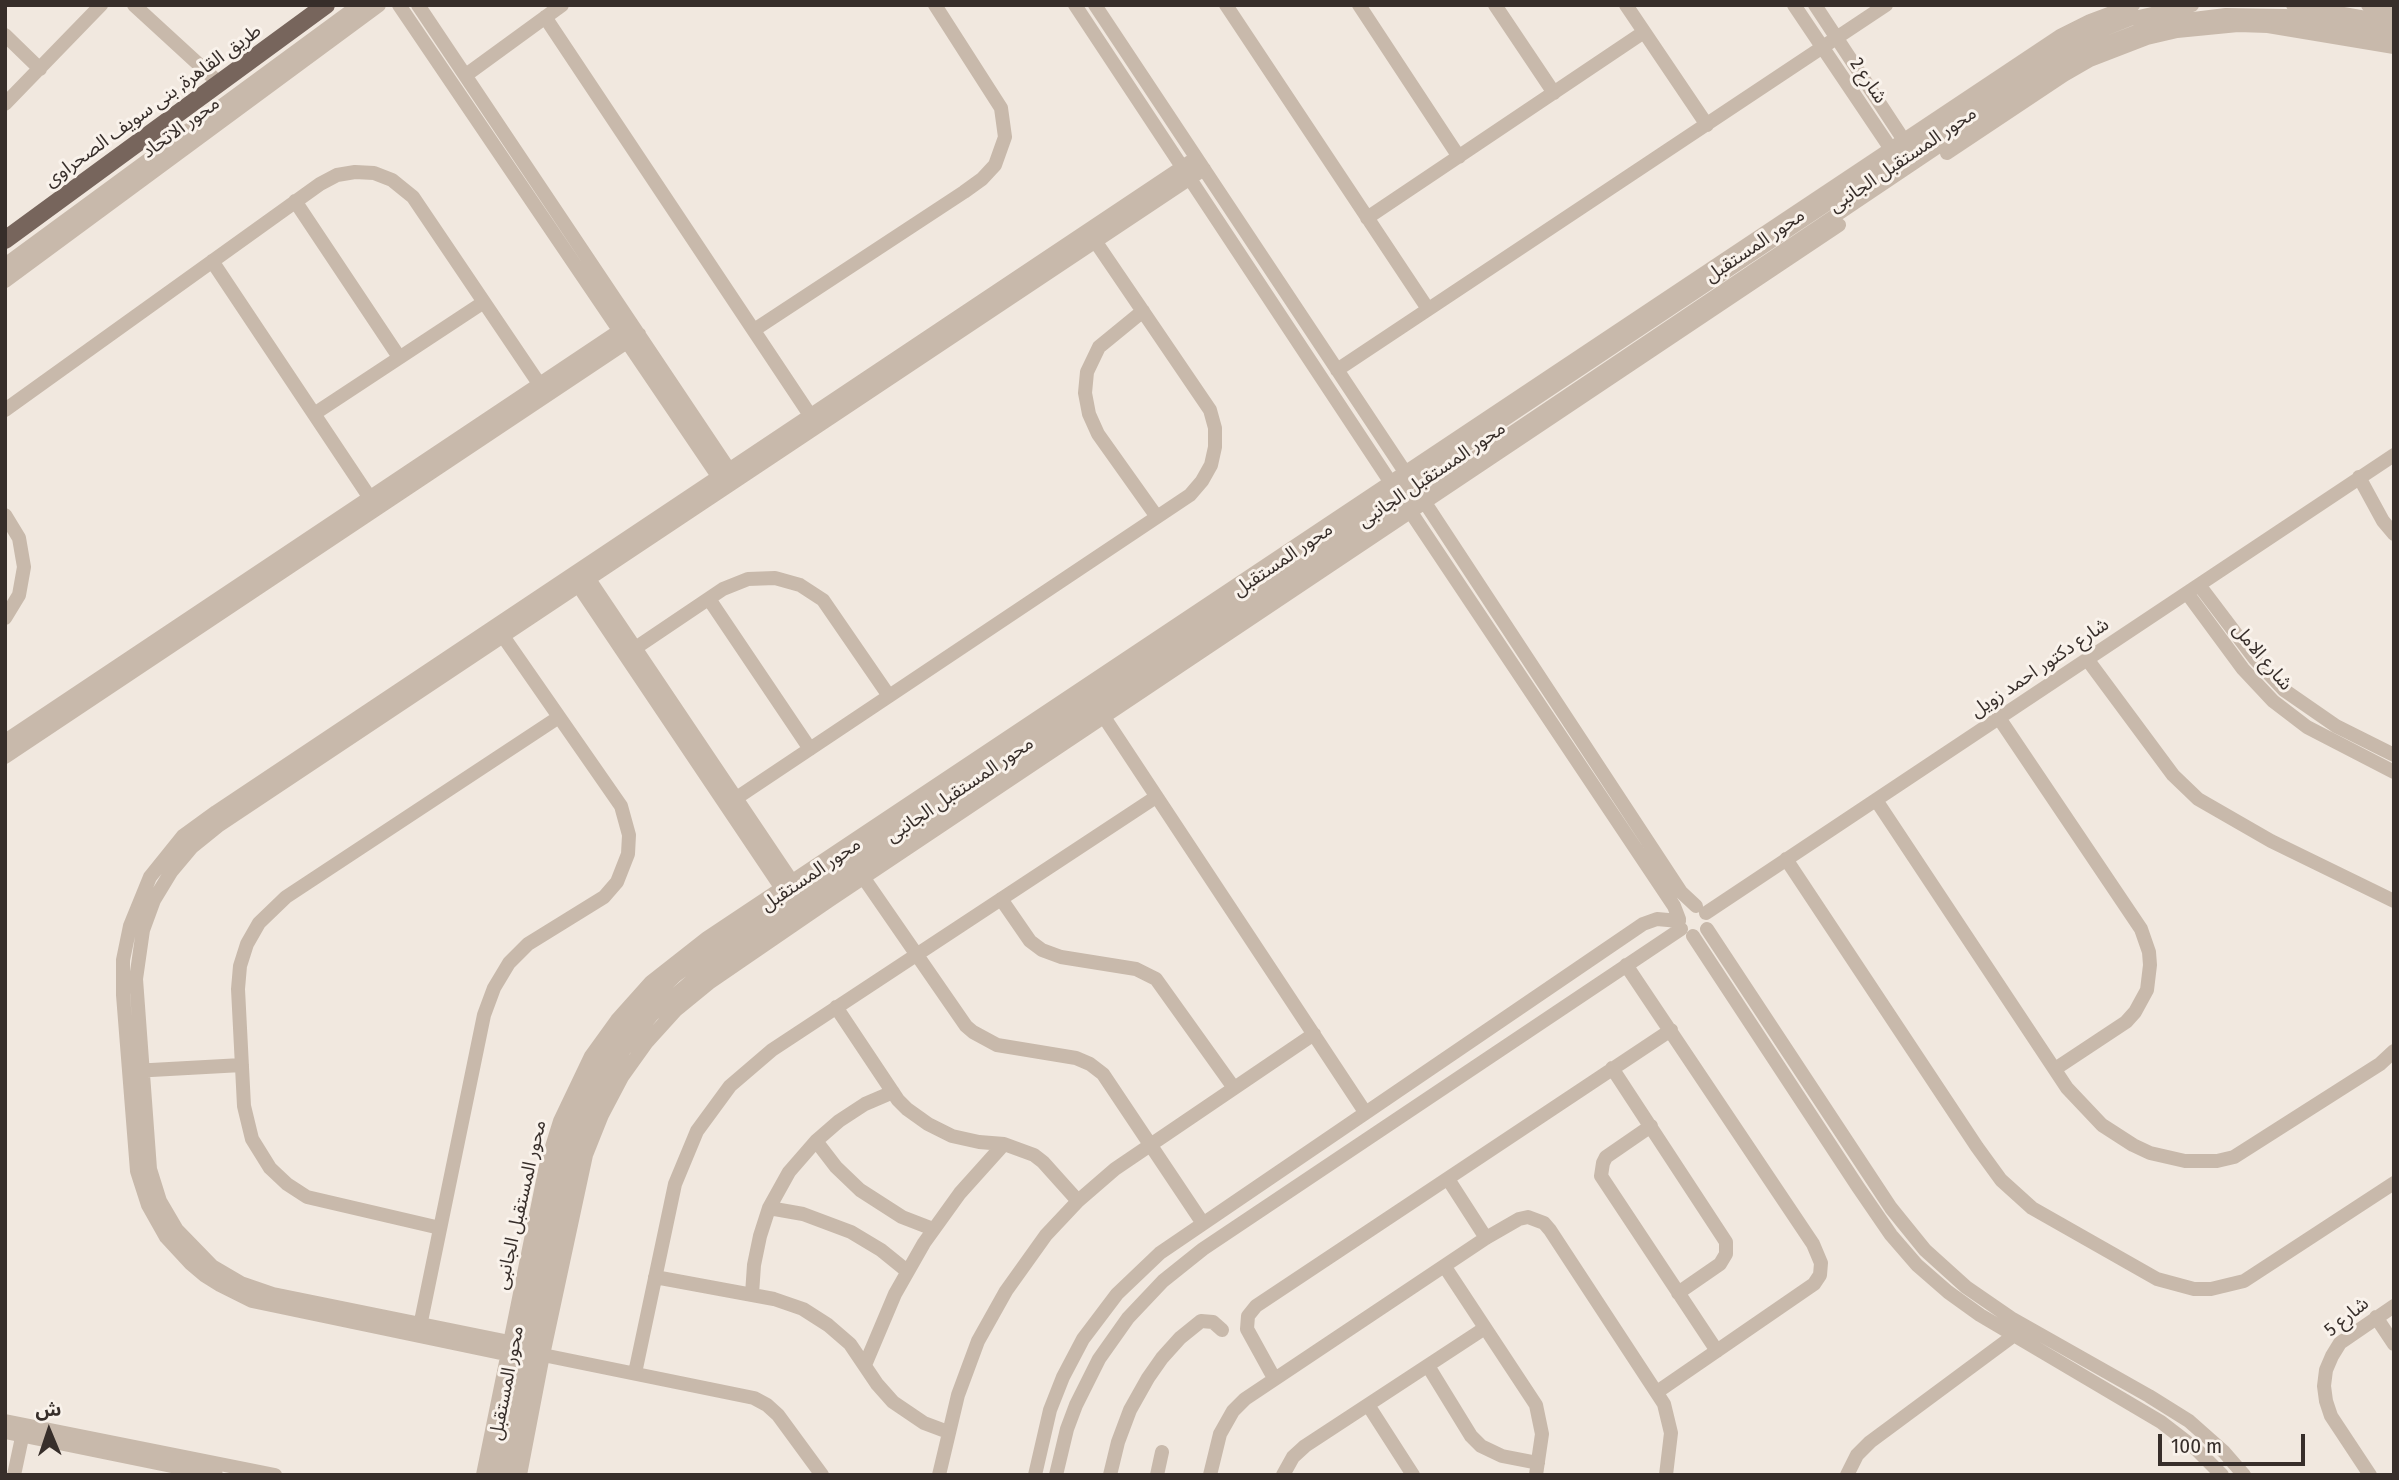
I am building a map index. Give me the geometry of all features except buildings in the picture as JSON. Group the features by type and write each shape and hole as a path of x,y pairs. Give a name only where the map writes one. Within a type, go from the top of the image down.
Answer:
{"main road":[{"name":"طريق القاهرة, بنى سويف الصحراوى","path":"5,240 326,5"}],"street":[{"path":"5,104 101,5"},
{"path":"134,5 219,83"},
{"name":"محور الاتحاد","path":"5,265 359,5"},
{"name":"محور الاتحاد","path":"5,281 379,5"},
{"path":"400,5 630,332"},
{"path":"418,5 728,479"},
{"path":"466,75 562,5"},
{"path":"754,330 964,192 995,165 1005,137 1001,108 935,5"},
{"path":"1035,1475 1050,1410 1063,1377 1083,1339 1111,1302 1144,1267 1177,1239 1643,924 1657,919 1701,934 1707,929 1709,919 1681,892 1618,811 1401,497 1075,5"},
{"path":"1095,5 1415,488 1618,811 1683,926 1891,1235 1917,1265 1948,1292 2013,1336 2161,1422 2222,1475"},
{"path":"1226,5 1428,309"},
{"path":"1359,5 1459,157"},
{"path":"1495,5 1554,93"},
{"path":"1626,5 1706,125"},
{"name":"شارع 2","path":"1794,5 1901,163"},
{"name":"شارع 2","path":"1815,5 1914,155"},
{"path":"1337,370 1886,5"},
{"name":"محور المستقبل الجانبى","path":"1914,155 2060,36 2133,5"},
{"path":"1914,155 2055,52 2079,39 2130,19 2192,5"},
{"path":"2293,5 2394,23"},
{"path":"2368,5 2394,10"},
{"path":"1901,163 2061,64 2086,51 2141,30 2197,18 2256,14 2285,16 2394,36"},
{"path":"545,17 814,421"},
{"name":"محور المستقبل الجانبى","path":"1415,488 1901,163 2109,52 2147,38 2207,26 2258,25 2394,47"},
{"path":"1367,218 1644,32"},
{"path":"5,35 40,69"},
{"path":"822,1475 778,1415 750,1396 419,1330 252,1301 220,1286 191,1264 162,1229 142,1188 134,1153 136,979 139,946 154,900 181,859 218,826 499,631 1200,163"},
{"name":"محور المستقبل الجانبى","path":"483,1475 601,1115 622,1077 654,1034 692,996 826,895 863,877 1104,717 1401,497 1901,163"},
{"path":"5,410 328,179 346,173 365,172 392,180 413,197 543,390"},
{"path":"295,201 399,357"},
{"path":"731,801 1190,495 1202,481 1211,465 1216,438 1213,419 1206,402 1091,236"},
{"path":"212,261 373,503"},
{"path":"314,414 484,302"},
{"path":"1143,311 1099,347 1087,372 1085,393 1089,414 1098,434 1157,517"},
{"path":"5,741 373,503 630,332"},
{"name":"شارع دكتور احمد زويل","path":"1701,910 1876,800 2394,455"},
{"path":"2359,477 2383,521 2394,534"},
{"name":"محور المستقبل","path":"494,1475 575,1150 591,1108 612,1069 652,1015 794,895 1415,488"},
{"name":"محور المستقبل","path":"794,895 826,895 1401,497"},
{"path":"5,757 373,503"},
{"path":"5,515 19,538 24,567 19,595 5,618"},
{"path":"580,577 794,895"},
{"path":"630,652 731,585 757,578 783,580 808,589 822,600 889,696"},
{"name":"شارع الامل","path":"2193,589 2284,690 2327,721 2394,755"},
{"name":"شارع الامل","path":"2193,589 2244,669 2273,701 2307,727 2394,772"},
{"path":"709,599 810,748"},
{"path":"419,1330 484,1015 494,988 509,963 528,944 604,897 617,882 626,864 629,835 621,806 499,631"},
{"path":"2088,659 2173,775 2198,799 2282,847 2394,901"},
{"path":"440,1228 307,1197 287,1184 270,1168 252,1139 244,1106 238,989 240,966 253,934 267,913 286,897 559,717"},
{"path":"1104,717 1314,1034 1371,1108 1390,1123"},
{"path":"1999,718 2141,929 2149,952 2147,990 2135,1012 2126,1022 2055,1069"},
{"path":"635,1373 675,1184 688,1148 707,1115 730,1086 758,1061 836,1007 1156,797"},
{"path":"1876,800 2055,1069 2087,1111 2118,1135 2150,1153 2203,1162 2234,1157 2381,1064 2394,1051"},
{"path":"1786,859 2001,1180 2032,1208 2157,1279 2194,1289 2228,1286 2244,1281 2394,1183"},
{"path":"863,877 973,1032 997,1045 1068,1056 1090,1064 1108,1079 1202,1222"},
{"name":"محور المستقبل الجانبى","path":"520,1475 523,1351 552,1143 569,1098 591,1056 629,1005 669,966 794,895"},
{"path":"1002,899 1030,941 1042,950 1061,957 1136,969 1156,979 1234,1088"},
{"path":"1056,1475 1068,1429 1090,1376 1115,1336 1173,1272 1203,1249 1683,926 1685,909 1701,910"},
{"path":"1707,929 1891,1208 1926,1250 1966,1287 2011,1318 2175,1412 2207,1436 2244,1475"},
{"path":"1626,965 1813,1244 1821,1263 1820,1275 1814,1284 1657,1392"},
{"path":"836,1007 892,1092 907,1109 940,1130 964,1140 1004,1144 1025,1150 1043,1162 1078,1201"},
{"path":"1274,1378 1247,1329 1248,1316 1252,1311 1671,1030"},
{"path":"939,1475 948,1432 971,1359 996,1307 1032,1253 1078,1201 1115,1169 1314,1034"},
{"path":"135,1071 242,1065"},
{"path":"1612,1068 1726,1242 1726,1254 1720,1264 1678,1293"},
{"path":"752,1294 756,1250 769,1208 789,1172 816,1141 851,1112 892,1092"},
{"path":"1651,1126 1606,1157 1601,1176 1717,1351"},
{"path":"816,1141 836,1167 860,1190 902,1217 933,1229"},
{"path":"865,1365 884,1317 907,1271 933,1229 974,1176 1004,1144"},
{"path":"1448,1178 1486,1238"},
{"path":"769,1208 803,1214 851,1232 881,1250 907,1271"},
{"path":"1210,1475 1216,1443 1227,1420 1245,1399 1486,1238 1519,1219 1528,1217 1544,1223 1664,1404 1671,1433 1666,1475"},
{"path":"1428,1366 1471,1436 1481,1447 1537,1469 1542,1434 1539,1414 1444,1267"},
{"path":"655,1277 752,1294 789,1304 816,1316 850,1344 884,1393 903,1410 948,1432"},
{"name":"شارع 5","path":"2370,1475 2331,1416 2324,1386 2326,1370 2340,1343 2394,1306"},
{"path":"2376,1317 2394,1344"},
{"path":"1110,1475 1130,1410 1162,1358 1180,1338 1201,1321 1213,1322 1223,1330"},
{"path":"1283,1475 1299,1451 1485,1328"},
{"path":"1847,1475 1857,1455 1870,1442 2013,1336"},
{"name":"محور المستقبل","path":"508,1475 523,1351"},
{"path":"1368,1405 1413,1475"},
{"path":"5,1421 24,1430 216,1475"},
{"path":"14,1475 24,1430"},
{"path":"5,1432 24,1430 275,1475"},
{"path":"1157,1475 1162,1452"}]}
